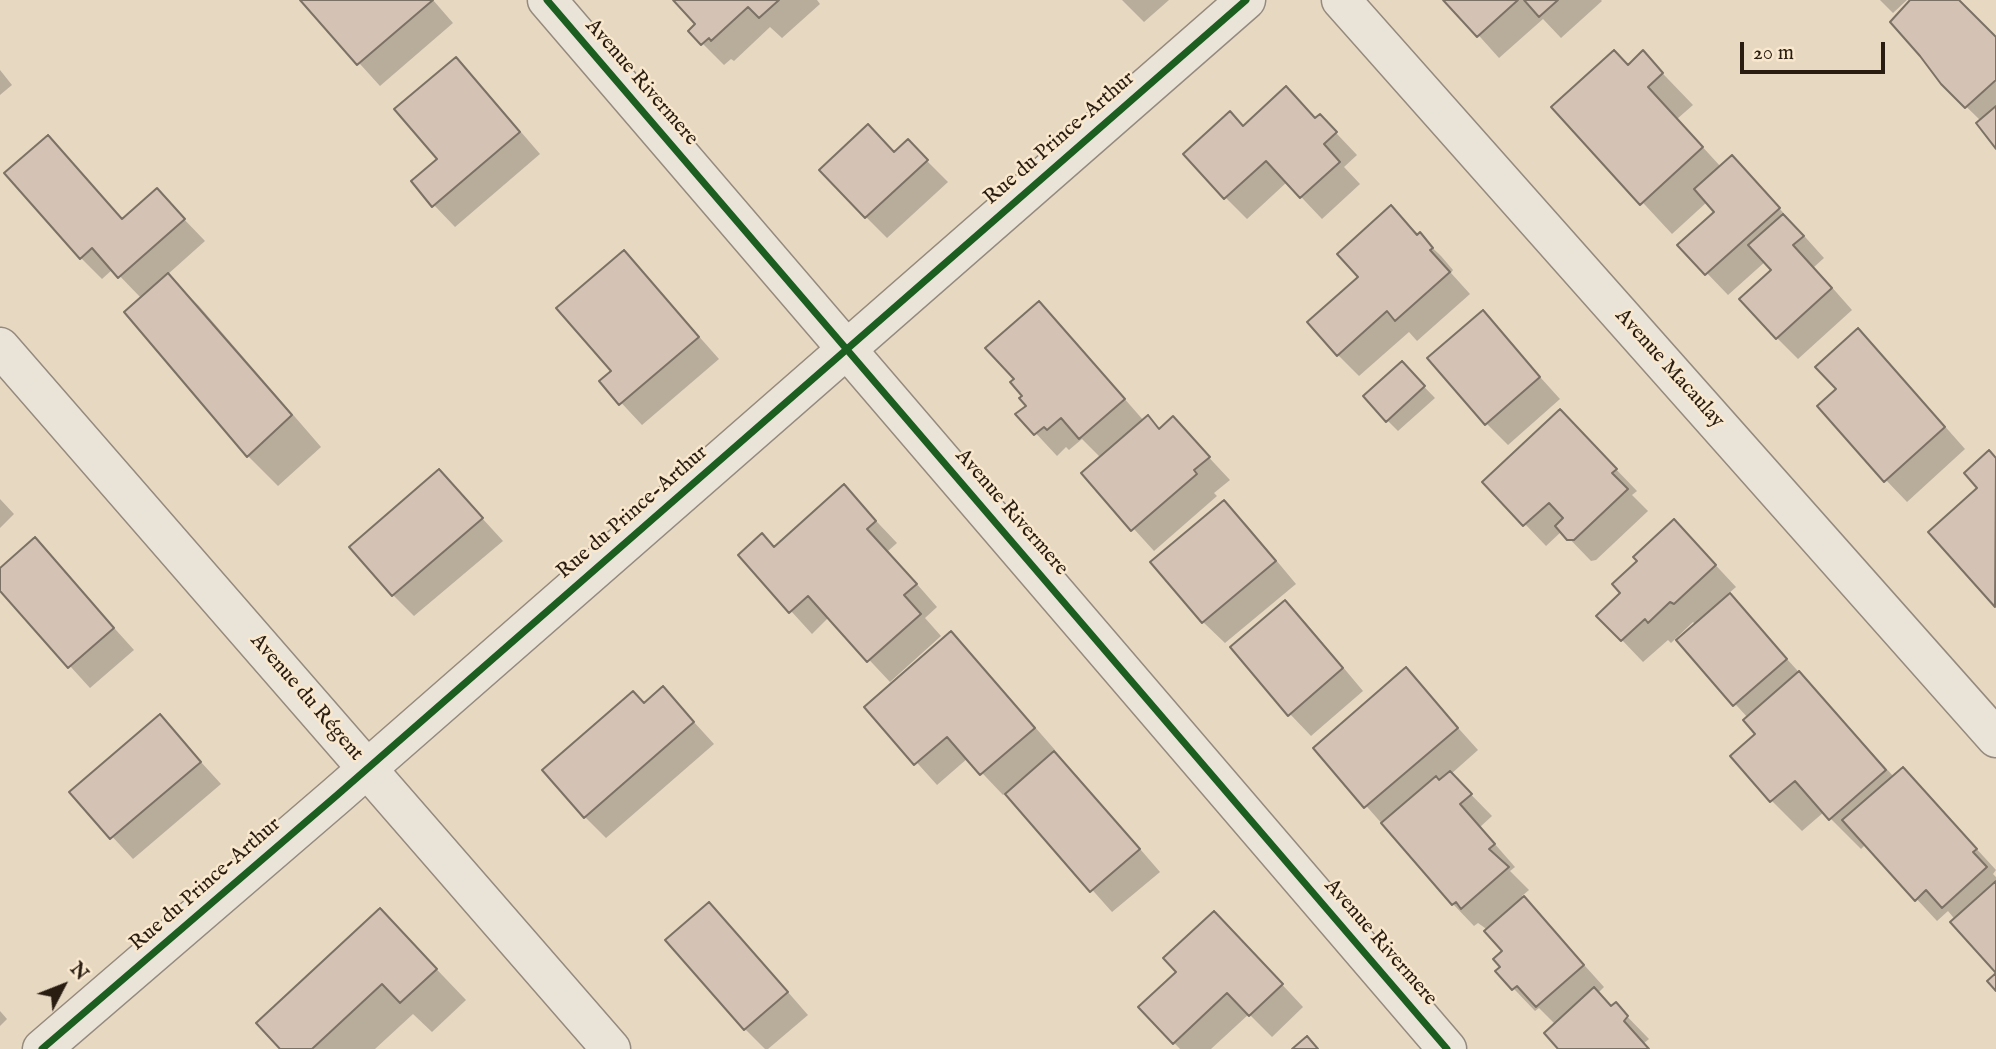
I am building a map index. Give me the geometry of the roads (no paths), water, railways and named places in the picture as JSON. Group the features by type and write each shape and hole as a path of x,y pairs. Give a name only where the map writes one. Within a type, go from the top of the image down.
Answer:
{"street":[{"name":"Avenue Rivermere","path":"547,0 1447,1049"},
{"name":"Rue du Prince-Arthur","path":"42,1049 368,768 1246,0"},
{"name":"Avenue Macaulay","path":"1341,0 1996,738"},
{"name":"Avenue du Régent","path":"0,347 611,1049"}]}
